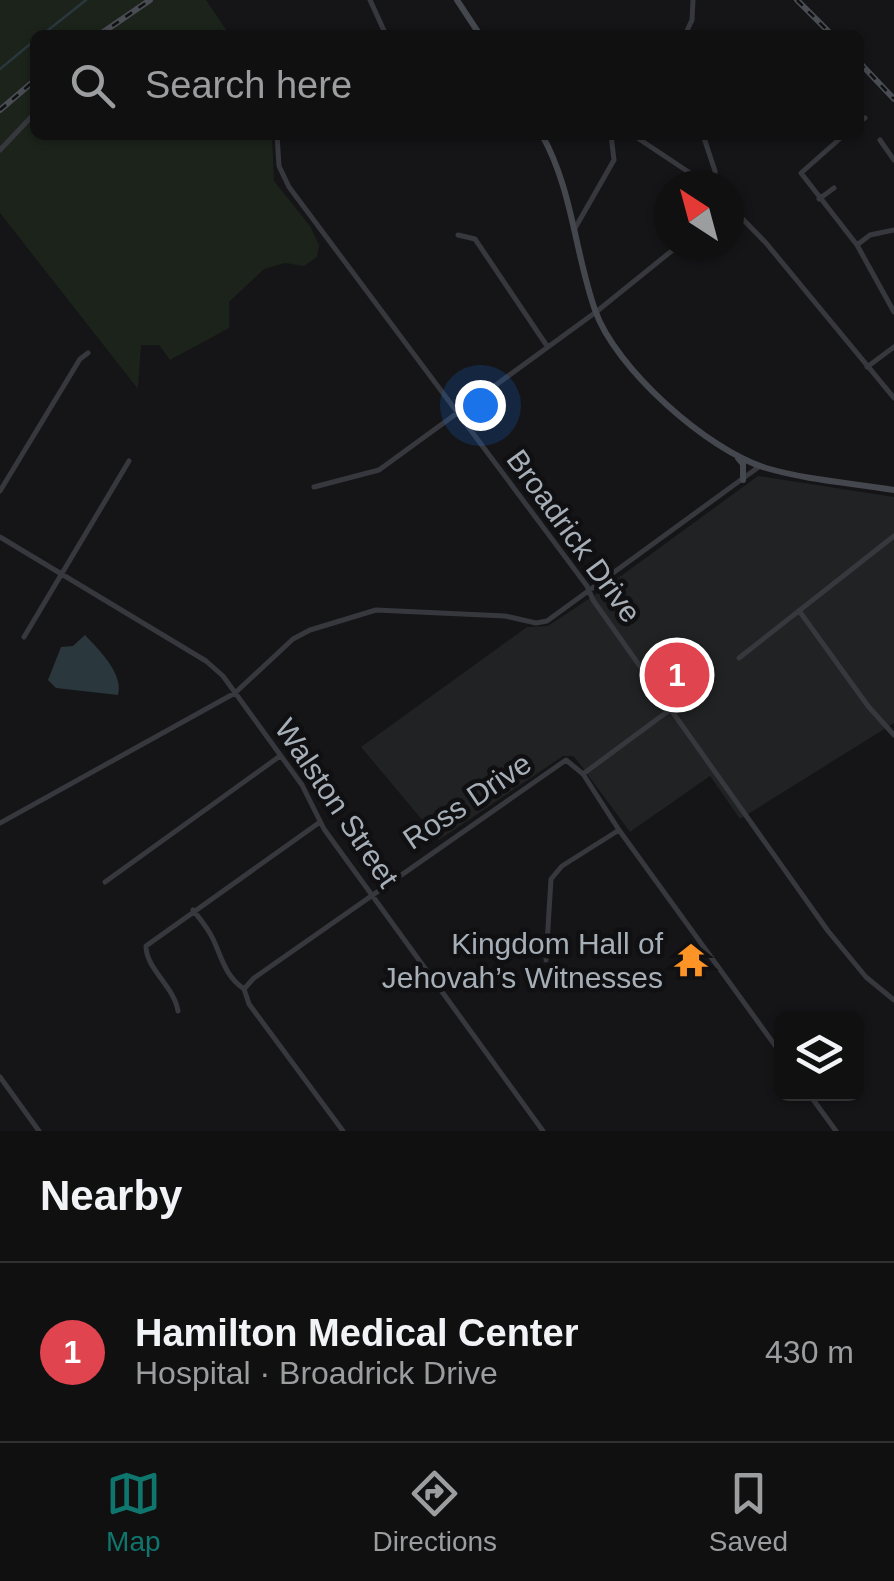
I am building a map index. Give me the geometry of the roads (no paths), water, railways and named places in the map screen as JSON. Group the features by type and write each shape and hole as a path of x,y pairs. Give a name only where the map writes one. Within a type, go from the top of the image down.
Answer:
{"main road":[{"path":"457,0 477,30"},
{"path":"544,140 563,183 596,312 620,355 641,378 701,432 760,466 894,490"},
{"path":"734,453 743,464 743,480"}],"street":[{"path":"370,0 384,30"},
{"path":"687,30 693,0"},
{"path":"0,150 30,118"},
{"name":"Broadrick Drive","path":"277,140 279,166 290,186 589,591 840,947 866,977 894,1000"},
{"path":"574,230 614,160 612,140"},
{"path":"641,140 688,170"},
{"path":"705,140 714,170"},
{"path":"838,140 801,172 857,244 894,312"},
{"path":"880,140 894,160"},
{"path":"819,199 834,188"},
{"path":"744,220 894,398"},
{"path":"857,244 870,235 894,230"},
{"path":"458,235 475,240 547,346"},
{"path":"314,487 379,470 661,260"},
{"path":"867,367 894,347"},
{"path":"0,491 80,359 88,352"},
{"path":"24,637 129,461"},
{"path":"0,822 235,694 293,639 363,613 422,611 505,616 541,623 760,466"},
{"path":"739,658 894,536"},
{"name":"Walston Street","path":"0,537 206,661 223,676 302,785 320,822 543,1131"},
{"path":"800,612 868,706 894,735"},
{"path":"671,709 584,774 619,830 774,1044"},
{"path":"105,882 280,756"},
{"name":"Ross Drive","path":"244,989 371,894 566,760 584,774"},
{"path":"178,1010 174,996 144,950 193,910 320,822"},
{"path":"546,960 551,880 562,866 619,830"},
{"path":"193,910 215,942 219,959 244,989 249,1004 344,1131"},
{"path":"0,1077 39,1131"},
{"path":"814,1101 836,1131"}],"waterway":[{"path":"48,30 86,0"},
{"path":"0,69 30,44"}],"railway":[{"path":"106,30 150,0"},
{"path":"797,0 827,30"},
{"path":"864,67 894,99"},
{"path":"0,110 30,84"}],"place":[{"name":"Hamilton Medical Center","path":"677,675"},
{"name":"Kingdom Hall of Jehovah’s Witnesses","path":"691,960"}]}
